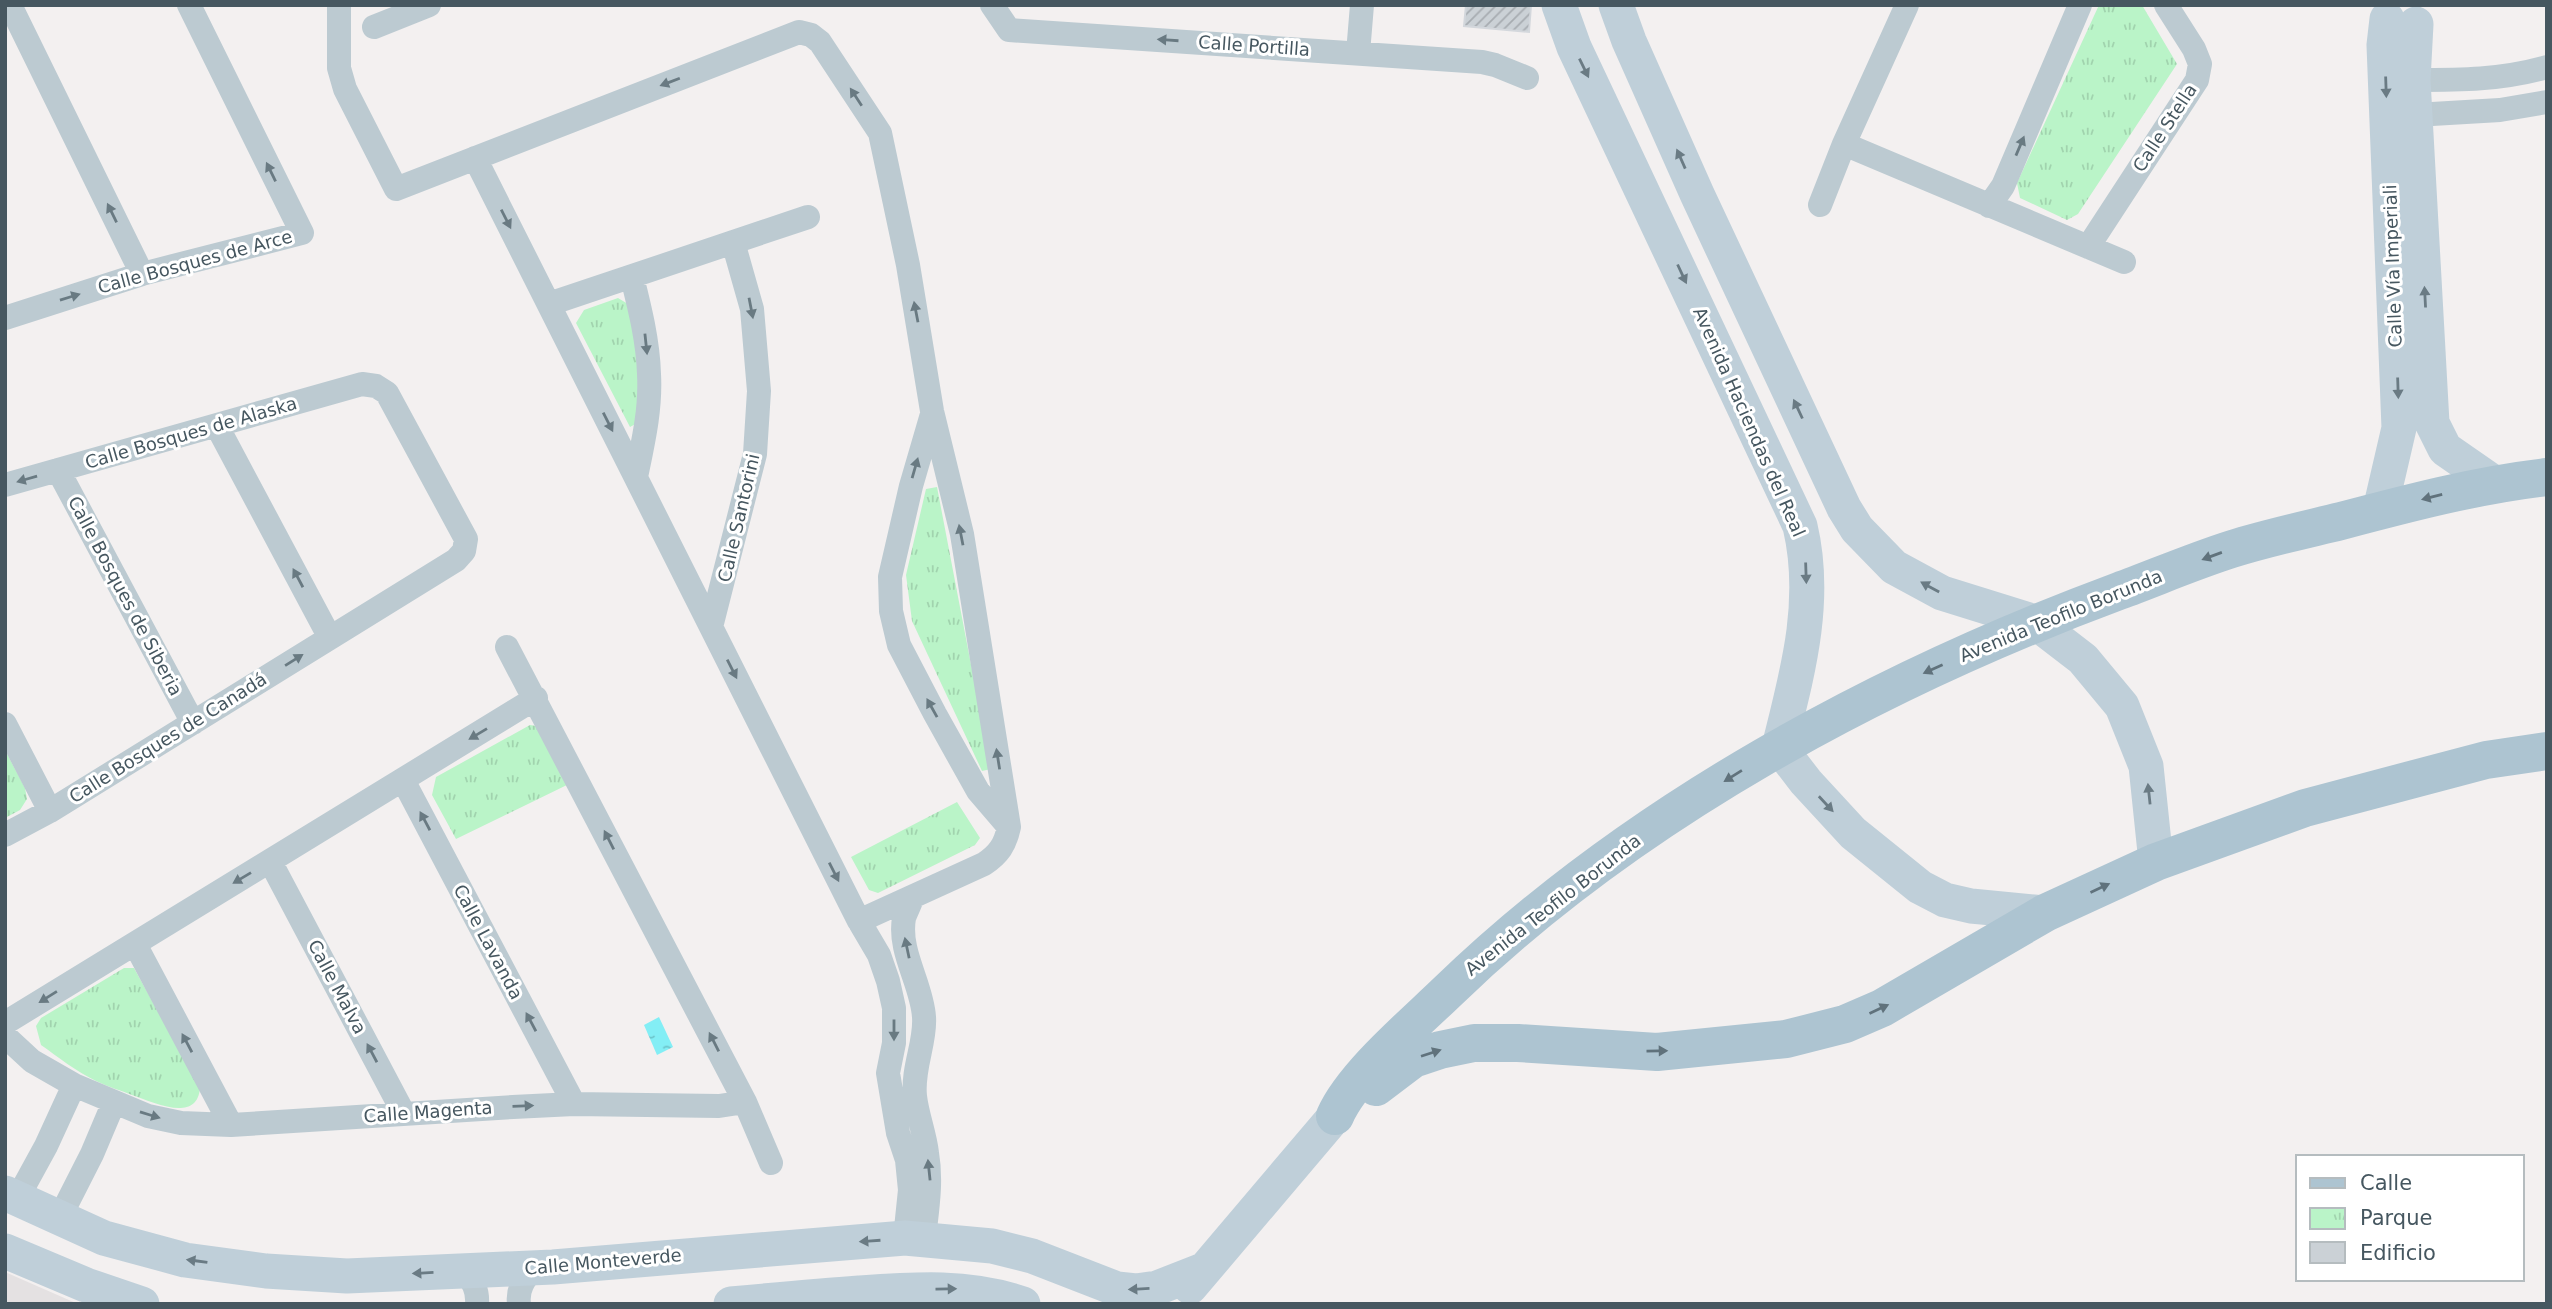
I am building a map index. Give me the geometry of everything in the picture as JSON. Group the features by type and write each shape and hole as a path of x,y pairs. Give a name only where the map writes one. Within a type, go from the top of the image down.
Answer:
{"main road":[{"name":"Avenida Haciendas del Real","path":"1559,5 1574,47 1800,526 1805,548 1806,624 1801,659 1779,747"},
{"path":"1616,5 1629,41 1697,194 1857,529 1894,567 1942,593 2035,622 2083,659 2122,706 2147,766 2156,862"},
{"name":"Calle Vía Imperiali","path":"2380,510 2416,426 2415,115 2413,52 2405,14"},
{"name":"Calle Vía Imperiali","path":"2405,14 2384,45 2416,426 2494,483"},
{"path":"1653,213 1697,194"},
{"name":"Avenida Teofilo Borunda","path":"1335,1116 1344,1099 1386,1052 1488,953 1578,881 1663,820 1779,747 1907,681 2035,622 2231,549 2494,483 2547,477"},
{"path":"1779,747 1806,782 1853,833 1920,887 1945,900 1971,906 2045,913"},
{"path":"1176,1304 1335,1116 1354,1107 1397,1069 1413,1059 1474,1043 1518,1043 1657,1052 1786,1040 1845,1024 1882,1008 2045,913 2156,862 2305,807 2486,760 2547,751"},
{"name":"Calle Monteverde","path":"11,1196 104,1238 185,1260 347,1276 534,1268 915,1238 992,1246 1032,1256 1116,1289 1136,1291 1157,1288 1203,1270"},
{"path":"5,1251 86,1285 142,1304"},
{"path":"731,1304 950,1289 1006,1298 1023,1304"}],"street":[{"path":"10,5 142,274"},
{"name":"Calle Bosques de Arce","path":"5,317 142,274 302,233 188,5"},
{"path":"339,5 339,68 345,89 396,189 799,32 811,35 820,42 880,133 912,288 932,411 962,534 1009,827 998,855 984,864 859,921"},
{"path":"374,27 429,5"},
{"name":"Calle Portilla","path":"992,5 1009,30 1482,62 1527,78"},
{"path":"1358,53 1362,5"},
{"path":"1820,205 1844,144 1907,5"},
{"path":"1989,206 2003,186 2080,5"},
{"name":"Calle Stella","path":"2088,247 2197,80 2200,64 2194,49 2166,5"},
{"path":"2413,80 2488,79 2519,75 2547,67"},
{"path":"2415,115 2500,110 2547,102"},
{"path":"1844,144 2124,262"},
{"path":"475,158 879,956 894,1008 894,1043 888,1073 898,1133 908,1170 915,1238"},
{"path":"549,304 808,218"},
{"name":"Calle Santorini","path":"711,627 755,454 759,391 752,309 733,243"},
{"path":"632,277 645,332 650,374 647,423 636,477"},
{"name":"Calle Bosques de Alaska","path":"5,485 362,384 376,386"},
{"name":"Calle Bosques de Canadá","path":"5,835 50,811 193,723 456,559 464,551 466,539 387,393 376,386"},
{"path":"932,411 890,577 891,611 899,645 930,704 978,791 1009,827"},
{"path":"217,426 330,638"},
{"name":"Calle Bosques de Siberia","path":"58,470 193,723"},
{"path":"507,647 745,1102 771,1163"},
{"path":"5,1023 536,698"},
{"path":"5,724 50,811"},
{"name":"Calle Lavanda","path":"403,780 574,1104"},
{"name":"Calle Malva","path":"270,861 404,1114"},
{"path":"912,898 905,918 904,936 908,956 922,994 925,1021 915,1068 915,1096 927,1151 930,1183 915,1238"},
{"path":"135,944 230,1125"},
{"name":"Calle Magenta","path":"5,1036 32,1060 74,1085 148,1116 181,1123 230,1125 574,1104 719,1106 745,1102"},
{"path":"11,1196 46,1146 74,1085"},
{"path":"59,1219 92,1154 114,1102"},
{"path":"519,1304 521,1286 534,1268"},
{"path":"464,1271 473,1280 477,1304"}],"shaded area":[{"path":"5,1272 78,1304 5,1304"}],"green space":[{"path":"2099,5 2142,5 2177,64 2078,214 2067,220 2020,198 2017,183"},
{"path":"618,298 628,304 641,357 639,422 630,427 576,323 584,310"},
{"path":"937,487 991,769 982,771 912,621 906,575 926,489"},
{"path":"530,725 542,727 571,783 456,839 432,795 436,777"},
{"path":"5,750 25,788 27,799 20,810 5,818"},
{"path":"957,802 980,838 975,845 878,893 869,890 851,857"},
{"path":"124,968 134,968 200,1088 197,1099 191,1105 173,1108 105,1085 41,1045 36,1026 41,1018"}],"water":[{"path":"659,1017 673,1047 657,1055 644,1025"}],"building":[{"path":"1466,5 1531,5 1529,32 1464,26"}]}
